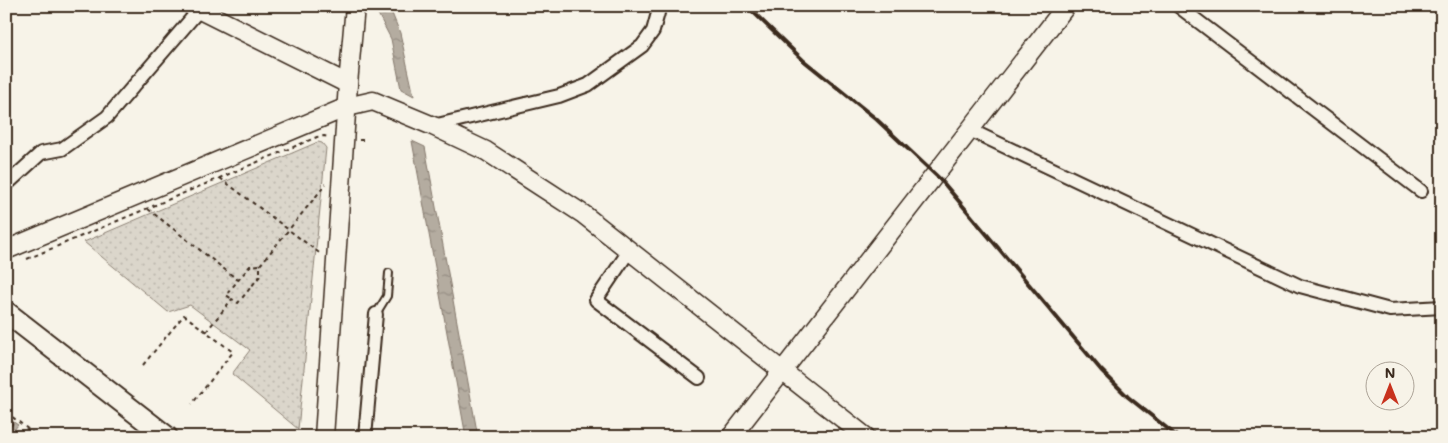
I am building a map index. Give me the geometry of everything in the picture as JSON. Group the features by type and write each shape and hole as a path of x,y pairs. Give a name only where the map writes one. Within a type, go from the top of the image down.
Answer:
{"main road":[{"path":"6,312 167,437"}],"street":[{"path":"324,437 355,6"},
{"path":"433,126 559,96 588,85 642,46 653,31 658,13 657,6"},
{"path":"731,437 1066,6"},
{"path":"1178,6 1421,191"},
{"path":"6,185 41,153 62,149 107,117 195,8 348,84"},
{"path":"6,250 347,107 373,101 486,151 583,214 866,437"},
{"path":"970,130 1300,286 1390,310 1442,307"},
{"path":"629,251 596,300 699,378"},
{"path":"365,437 376,314"}],"lane":[{"path":"376,314 387,296 389,273"}],"path":[{"path":"27,259 317,137 365,140"},
{"path":"220,178 322,255"},
{"path":"260,265 250,266 226,295 238,303 260,276 260,265 328,182"},
{"path":"148,208 238,280"},
{"path":"206,332 232,299"},
{"path":"143,365 184,315 233,352 192,404"},
{"path":"6,412 38,437"},
{"path":"6,433 15,419"}],"shaded area":[{"path":"318,142 322,143 326,148 298,429 232,374 250,350 190,305 168,312 84,242"}],"water":[{"path":"389,6 400,33 414,96 401,89 391,39 376,10"},
{"path":"412,141 425,147 478,437 466,437"},
{"path":"6,417 18,425 14,430 23,437 6,437"}],"railway":[{"path":"747,6 803,60 875,118 941,180 1101,370 1128,397 1178,437"}]}
